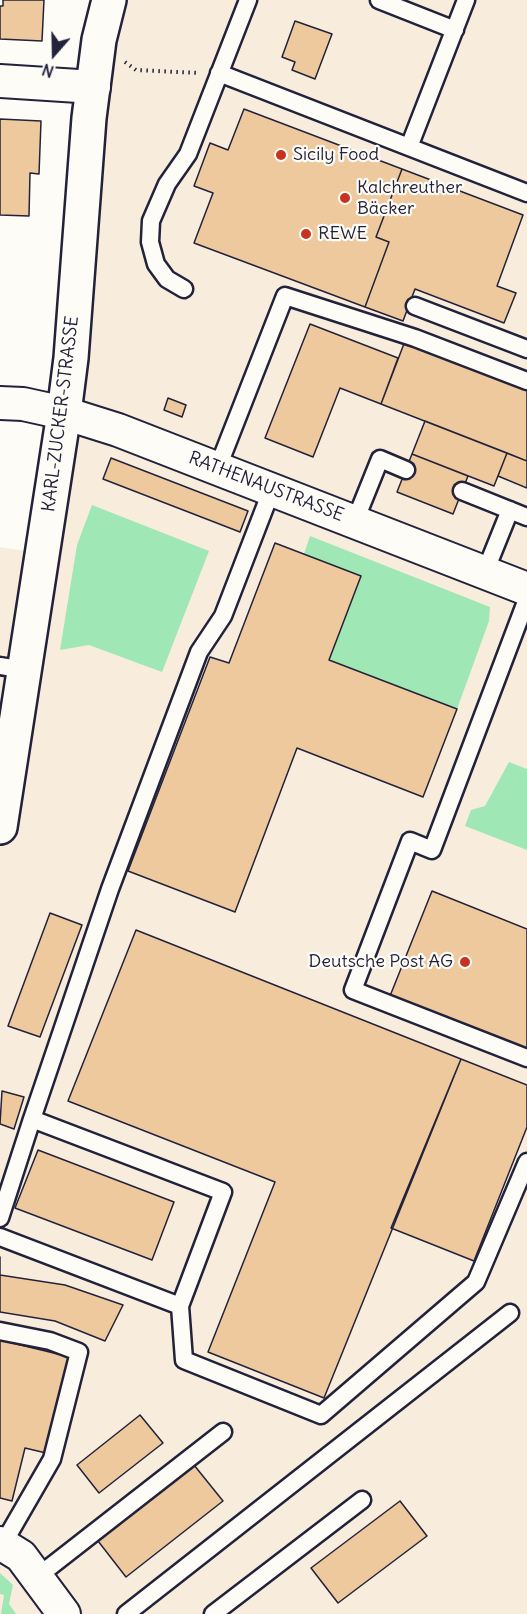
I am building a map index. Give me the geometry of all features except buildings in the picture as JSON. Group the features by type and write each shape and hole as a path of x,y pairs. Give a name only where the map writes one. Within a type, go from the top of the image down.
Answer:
{"street":[{"name":"KARL-ZUCKER-STRASSE","path":"0,827 12,668 64,413 71,358 99,40 109,0"},
{"path":"0,81 94,87"},
{"name":"RATHENAUSTRASSE","path":"0,403 23,404 64,413 218,467 527,589"},
{"path":"1,1544 21,1556 59,1612"}],"lane":[{"path":"184,289 167,279 156,264 150,242 151,221 167,184 188,154 248,0"},
{"path":"379,0 455,30"},
{"path":"409,147 466,0"},
{"path":"219,73 527,193"},
{"path":"218,467 285,296 415,338 527,381"},
{"path":"415,306 527,349"},
{"path":"355,521 380,459 406,470"},
{"path":"0,1218 110,890 199,652 223,616 272,489"},
{"path":"462,491 527,517"},
{"path":"485,572 510,510"},
{"path":"527,598 432,850 410,841 352,990 527,1058"},
{"path":"32,1119 223,1192 180,1306 184,1360 321,1415 476,1282 527,1162"},
{"path":"0,1237 180,1306"},
{"path":"126,1614 510,1313"},
{"path":"0,1331 50,1341 79,1352 52,1459 1,1544"},
{"path":"37,1578 223,1432"},
{"path":"213,1614 362,1500"}],"path":[{"path":"99,40 136,70 219,73"}],"shaded area":[{"path":"101,0 527,0 527,1614 0,1614 0,547 51,555"}],"green space":[{"path":"92,505 209,551 162,672 89,645 60,650 77,545"},
{"path":"310,536 490,607 489,621 457,709 329,660 304,554"},
{"path":"509,762 527,769 527,850 465,826 471,810 485,806"},
{"path":"0,1573 13,1585 9,1604 16,1614 1,1614 4,1595 0,1594"}],"place":[{"name":"Sicily Food","path":"281,155"},
{"name":"Kalchreuther Bäcker","path":"345,198"},
{"name":"REWE","path":"306,234"},
{"name":"Deutsche Post AG","path":"465,962"}]}
